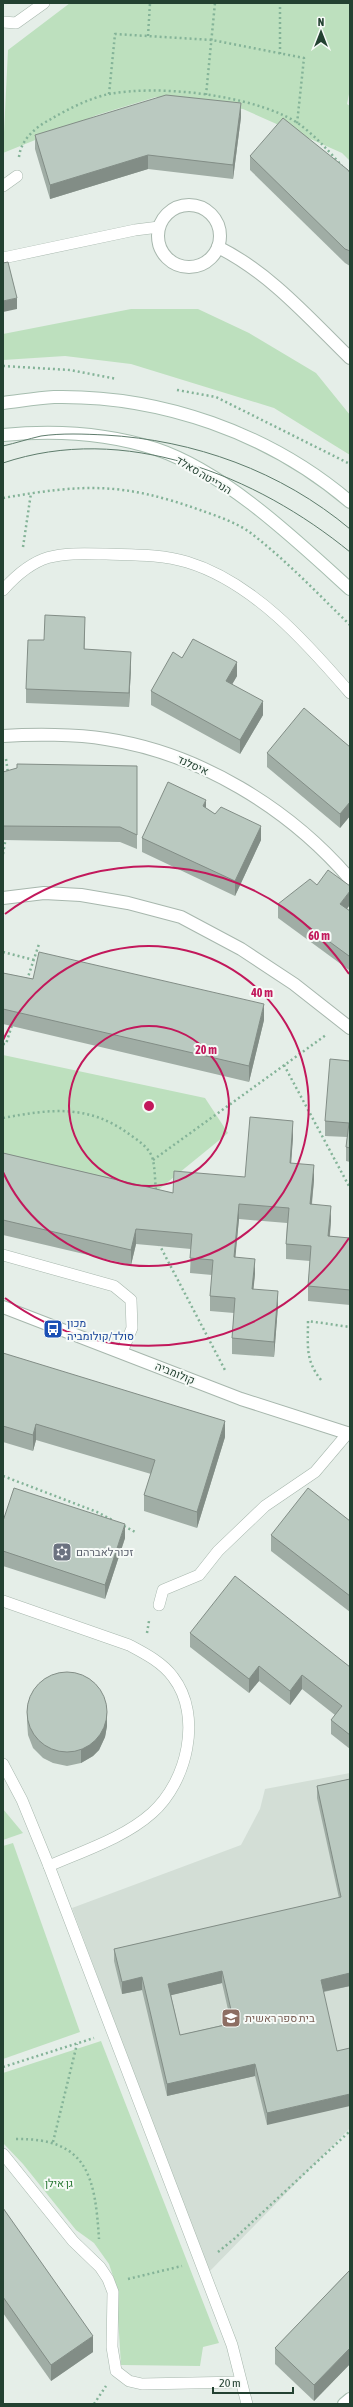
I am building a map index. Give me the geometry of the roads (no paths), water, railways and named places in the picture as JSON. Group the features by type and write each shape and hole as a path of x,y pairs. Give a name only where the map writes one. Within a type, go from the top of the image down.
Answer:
{"street":[{"path":"184,205 194,205 206,209 213,216 219,226 221,237 213,256 204,263 194,267 176,264 166,258 160,249 158,238 159,227 165,216 173,209 184,205"},
{"path":"218,247 244,260 277,287 350,358"},
{"path":"3,403 61,398 107,399 156,407 252,438 291,460 336,490 350,502"},
{"name":"הנרייטה סאלד","path":"3,435 22,433 83,434 124,440 157,450 188,463 257,509 350,589"},
{"name":"איסלנד","path":"3,736 106,738 165,753 208,771 262,801 311,839 350,879"},
{"path":"3,898 44,892 81,895 128,903 180,917 241,949 294,984 346,1025"},
{"name":"קולומביה","path":"3,1307 241,1399 349,1434"},
{"path":"344,2404 350,2399"}],"lane":[{"path":"3,22 16,23 44,3"},
{"path":"3,186 17,176"},
{"path":"3,258 136,230 159,227"},
{"path":"3,590 20,571 42,559 72,553 150,556 186,562 221,574 254,595 326,664 350,693"},
{"path":"3,1255 114,1286 131,1300 132,1328 122,1352"},
{"path":"159,1605 163,1590 199,1575 218,1551 264,1506 315,1472 349,1434"},
{"path":"3,1601 129,1645 146,1654 172,1675 180,1688 186,1707 185,1756 181,1771 164,1800 138,1824 49,1866"},
{"path":"3,1764 22,1800 49,1866 111,2032 232,2345 247,2404"},
{"path":"3,2154 73,2241 100,2267 113,2292 112,2347 116,2371 129,2381 142,2384 241,2382"}],"tram line":[{"path":"3,446 41,436 65,434 138,438 171,444 235,462 266,475 295,491 350,529"},
{"path":"3,463 49,452 95,449 141,453 187,463 231,479 273,500 313,524 350,552"}],"place":[{"name":"מכון סולד/קולומביה","path":"53,1329"},
{"name":"זכור לאברהם","path":"62,1552"},
{"name":"בית ספר ראשית","path":"231,2018"}],"park label":[{"name":"גן אילן","path":"59,2183"}]}
